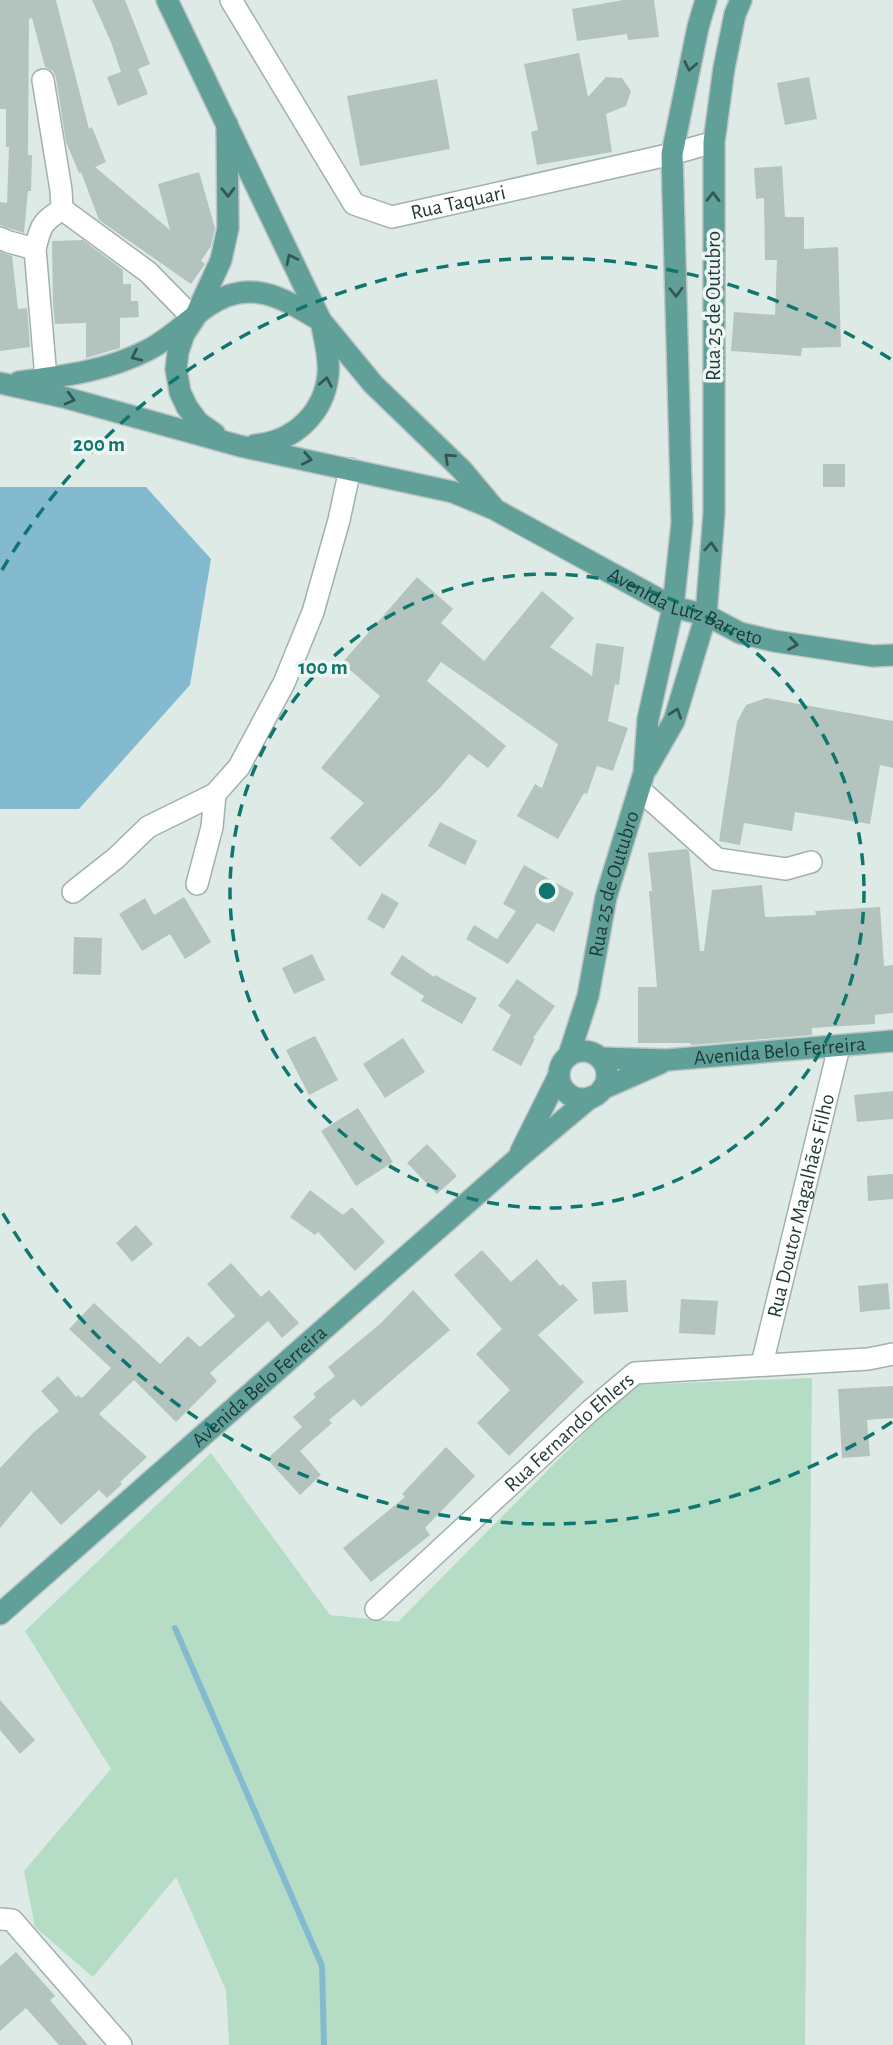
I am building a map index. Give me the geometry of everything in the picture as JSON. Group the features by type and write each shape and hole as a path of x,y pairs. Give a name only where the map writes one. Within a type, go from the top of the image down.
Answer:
{"main road":[{"path":"167,0 321,321 373,384 462,470 494,509"},
{"name":"Rua 25 de Outubro","path":"642,781 648,719 673,607 682,523 672,155 706,0"},
{"name":"Rua 25 de Outubro","path":"559,1075 569,1055 588,996 606,897 642,781 674,721 706,615 714,513 714,142 724,68 735,14 741,0"},
{"path":"227,124 228,228 221,260 194,319 184,334 178,352 176,376 187,407 198,422 210,432 240,446"},
{"path":"235,293 269,293 321,321 328,357 325,392 306,423 278,440 240,446 2,383 117,365 151,349 194,319 206,307 235,293"},
{"name":"Avenida Luiz Barreto","path":"240,446 453,492 494,509 673,607 706,615 740,633 873,656 893,655"},
{"name":"Rua 25 de Outubro","path":"588,996 597,1056 607,1073 597,1093"},
{"name":"Avenida Belo Ferreira","path":"597,1056 667,1060 893,1041"},
{"path":"569,1055 577,1051 597,1056"},
{"name":"Avenida Belo Ferreira","path":"0,1615 517,1159 597,1093 667,1060"},
{"path":"559,1075 562,1086 569,1094 580,1098 597,1093"},
{"name":"Avenida Belo Ferreira","path":"517,1159 559,1075"}],"street":[{"name":"Rua Taquari","path":"231,0 354,204 392,217 672,155 714,142"},
{"path":"43,80 62,209"},
{"path":"46,378 36,249 39,231 45,219 62,209"},
{"path":"62,209 148,272 194,319"},
{"path":"0,238 9,243 36,249"},
{"path":"73,892 116,858 148,827 215,794 239,767 284,683 313,612 339,520 350,469"},
{"path":"642,781 717,859 786,869 811,862"},
{"path":"197,884 212,827 215,794"},
{"name":"Rua Doutor Magalhães Filho","path":"762,1364 839,1046"},
{"name":"Rua Fernando Ehlers","path":"376,1609 580,1420 635,1373 868,1359 893,1354"},
{"path":"0,1919 12,1920 121,2045"}],"green space":[{"path":"812,1378 805,2045 229,2045 226,1990 176,1877 93,1977 35,1927 24,1871 111,1769 25,1631 211,1453 330,1615 398,1622 632,1385"}],"water":[{"path":"0,487 146,487 211,559 190,685 79,809 0,809"}],"building":[{"path":"0,0 56,0 89,129 92,127 106,162 95,167 170,230 158,184 199,172 215,228 211,246 201,261 205,264 191,284 99,220 81,172 79,173 66,142 56,78 53,71 45,67 32,18 29,19 28,155 32,155 31,191 28,191 24,233 0,225 0,202 7,203 9,147 6,147 6,109 0,109"},
{"path":"92,0 125,0 150,64 138,69 148,94 118,106 107,77 121,72"},
{"path":"623,0 654,0 659,37 628,40 627,34 577,41 572,9"},
{"path":"579,53 588,97 606,77 622,78 631,91 626,106 606,114 612,152 537,165 531,132 538,130 524,64"},
{"path":"809,77 817,119 785,125 777,83"},
{"path":"437,79 450,149 360,166 347,96"},
{"path":"782,166 785,217 804,217 804,249 838,247 841,347 802,348 801,356 731,351 734,312 775,315 777,260 765,260 764,198 756,199 754,168"},
{"path":"83,240 123,270 123,284 131,284 131,301 138,301 139,317 120,318 120,348 86,358 86,323 55,324 53,304 52,241"},
{"path":"0,252 12,256 18,309 27,308 30,347 0,351"},
{"path":"823,464 845,464 845,487 823,487"},
{"path":"417,577 453,609 441,623 484,661 542,591 574,618 550,647 592,676 596,643 624,647 619,685 615,684 608,721 628,728 613,771 597,766 587,794 584,793 558,839 517,816 535,784 542,788 558,744 441,662 427,681 506,746 488,768 469,754 439,789 360,867 330,838 364,803 321,768 380,696 342,663"},
{"path":"766,698 893,721 893,768 880,765 870,824 795,812 792,831 744,823 740,845 719,841 737,722 746,705"},
{"path":"440,822 477,841 465,865 428,846"},
{"path":"686,849 689,851 700,951 704,951 712,890 762,885 765,917 816,915 815,911 880,907 884,966 893,965 893,1013 875,1015 875,1024 812,1028 812,1035 691,1045 638,1043 638,987 657,987 648,853"},
{"path":"524,865 574,893 554,932 537,923 508,964 466,939 474,925 497,939 516,911 503,904"},
{"path":"382,893 399,903 384,929 367,919"},
{"path":"184,897 211,942 185,959 170,934 142,951 119,914 145,898 154,915"},
{"path":"74,937 102,938 101,975 73,974"},
{"path":"312,954 325,980 294,994 282,968"},
{"path":"402,955 434,977 435,975 477,998 462,1024 421,1001 424,996 390,974"},
{"path":"517,979 555,1006 533,1038 535,1039 521,1066 492,1050 511,1015 498,1006"},
{"path":"315,1036 338,1080 309,1095 286,1050"},
{"path":"403,1038 425,1072 385,1098 363,1064"},
{"path":"893,1091 893,1119 857,1122 854,1095"},
{"path":"358,1108 393,1162 356,1186 321,1131"},
{"path":"427,1144 457,1176 437,1194 407,1163"},
{"path":"893,1174 893,1199 868,1201 867,1176"},
{"path":"310,1190 343,1215 352,1207 385,1242 355,1271 318,1232 315,1235 290,1217"},
{"path":"136,1225 153,1244 132,1262 116,1243"},
{"path":"482,1250 511,1282 537,1259 560,1286 563,1284 578,1300 538,1335 584,1382 509,1456 477,1423 510,1390 476,1354 502,1329 454,1275"},
{"path":"231,1263 261,1297 269,1290 299,1323 282,1338 268,1321 210,1373 217,1381 176,1422 134,1380 99,1414 147,1457 107,1498 99,1490 61,1525 31,1491 0,1528 0,1468 34,1432 59,1411 41,1391 58,1376 76,1397 78,1395 82,1398 111,1368 69,1329 94,1303 160,1364 188,1336 200,1347 235,1316 207,1284"},
{"path":"626,1280 628,1312 594,1314 592,1282"},
{"path":"888,1283 890,1309 860,1312 858,1286"},
{"path":"413,1290 450,1330 361,1407 354,1399 329,1420 332,1423 300,1451 321,1475 300,1495 267,1459 302,1427 293,1417 316,1397 313,1394 335,1376 328,1367 380,1324"},
{"path":"681,1299 718,1301 715,1335 679,1333"},
{"path":"893,1386 893,1418 867,1420 870,1456 842,1458 838,1389"},
{"path":"446,1447 475,1476 425,1528 430,1535 371,1582 343,1548 405,1497 402,1494"},
{"path":"0,1700 35,1740 20,1754 0,1730"},
{"path":"16,1952 55,1996 50,2000 88,2045 59,2045 26,2008 0,2031 0,1966"}],"waterway":[{"path":"175,1628 322,1966 324,2045"}]}
